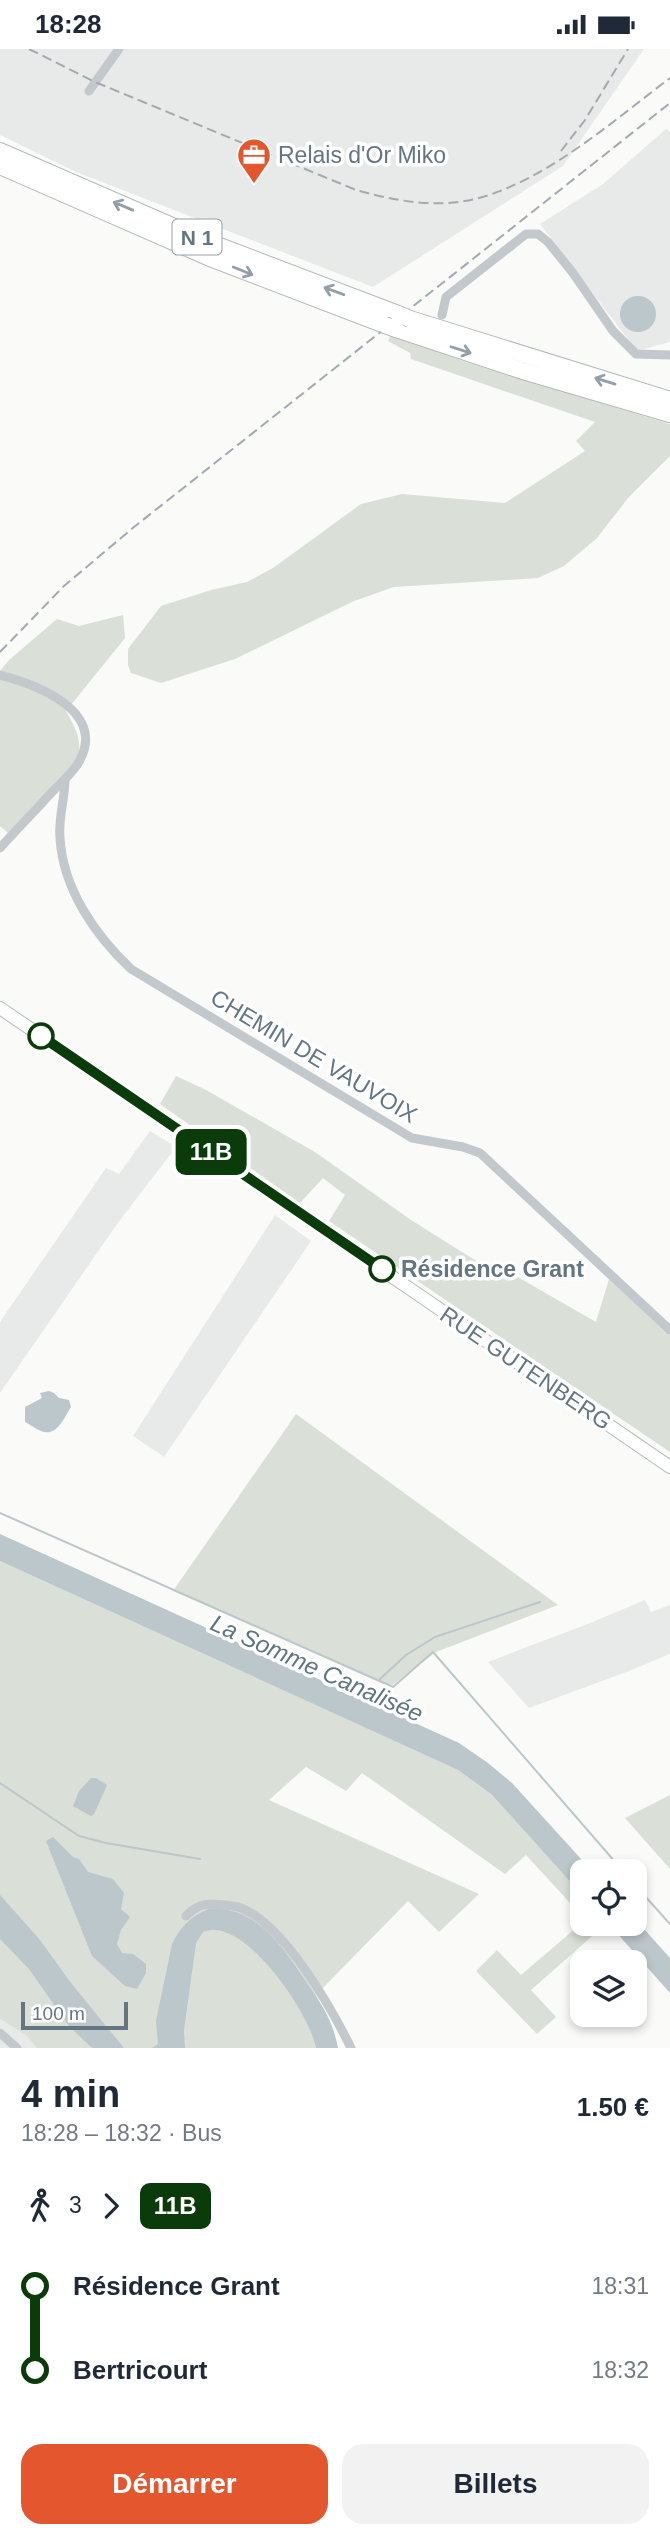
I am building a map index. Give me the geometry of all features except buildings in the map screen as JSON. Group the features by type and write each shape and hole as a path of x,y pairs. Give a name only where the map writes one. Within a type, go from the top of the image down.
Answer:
{"highway":[{"name":"N 1","path":"0,151 397,322 523,371 670,414"},
{"name":"N 1","path":"0,166 210,258 397,322 670,400"}],"street":[{"path":"89,91 120,49"},
{"path":"442,315 446,297 526,234 538,234 573,273 613,331 636,354 670,355"},
{"path":"0,675 45,690 64,702 78,717 85,736 84,751 75,768 0,848"},
{"name":"CHEMIN DE VAUVOIX","path":"65,779 60,838 68,879 94,929 108,948 131,969 412,1139 463,1147 481,1153 670,1330"},
{"name":"RUE GUTENBERG","path":"0,1008 670,1467"},
{"path":"186,1916 194,1907 206,1902 240,1907 260,1919 281,1939 304,1968 339,2023 351,2048"},
{"path":"0,2033 17,2048"}],"shaded area":[{"path":"0,49 644,49 563,166 373,287 76,172 0,135"},
{"path":"666,129 670,132 670,342 637,351 540,224 603,184"},
{"path":"638,296 651,301 656,314 651,327 638,332 625,327 620,314 625,301"},
{"path":"391,334 463,361 670,424 670,456 628,498 597,538 564,566 538,578 394,587 354,601 235,659 161,683 131,673 128,649 161,606 247,582 273,568 361,504 402,494 505,503 585,451 576,441 595,422 411,359 410,353 388,341"},
{"path":"123,615 125,638 66,711 78,736 79,753 76,761 8,833 0,826 0,671 57,619 79,626"},
{"path":"176,1076 206,1090 315,1152 411,1220 478,1262 516,1276 596,1322 609,1279 670,1335 670,1452 329,1221 345,1195 323,1178 300,1203 160,1104"},
{"path":"150,1131 176,1147 117,1224 0,1393 2,1319 106,1168 119,1174"},
{"path":"275,1215 311,1241 164,1457 133,1436"},
{"path":"49,1391 59,1398 69,1400 71,1407 60,1425 47,1432 25,1422 25,1407 42,1398 40,1393"},
{"path":"296,1414 558,1605 436,1652 391,1686 173,1591"},
{"path":"0,1534 459,1743 512,1783 581,1859 570,1859 570,1882 491,1794 458,1770 0,1561"},
{"path":"0,1561 458,1770 491,1794 570,1882 570,1903 526,1855 505,1874 362,1773 346,1791 306,1767 269,1800 479,1894 439,1932 408,1901 316,1995 328,2019 336,2048 179,2048 195,1931 210,1926 225,1927 241,1934 311,1990 263,1933 221,1913 199,1918 182,1937 163,2048 117,2048 0,1909"},
{"path":"645,1600 651,1612 670,1605 670,1654 629,1671 529,1708 488,1662 585,1625"},
{"path":"91,1778 107,1785 91,1816 73,1806 79,1791"},
{"path":"670,1795 670,1869 625,1818"},
{"path":"53,1837 73,1857 79,1859 88,1872 113,1879 124,1893 121,1909 130,1917 121,1930 117,1944 122,1953 133,1954 146,1964 146,1973 137,1989 125,1986 92,1956 46,1841"},
{"path":"0,1895 40,1940 124,2048 92,2048 69,2026 29,1969 0,1939"},
{"path":"209,1909 240,1914 266,1930 296,1967 321,2005 333,2028 338,2048 316,2048 302,2013 272,1971 255,1952 236,1937 219,1930 203,1932 196,1943 184,2030 185,2048 152,2048 158,2044 156,2021 172,1944 187,1923"},
{"path":"0,1932 94,2048 37,2048 26,2035 0,2019"},
{"path":"647,1932 670,1958 670,1993 647,1967 647,1950 632,1950 620,1936 647,1936"},
{"path":"570,1933 570,1936 592,1936 576,1950 570,1950 570,1956 531,1990 556,2017 537,2034 476,1971 497,1950 521,1975"},
{"path":"0,2019 26,2035 37,2048 0,2048"}],"waterway":[{"name":"La Somme Canalisée","path":"0,1513 393,1687 433,1652 613,1859"},
{"name":"La Somme Canalisée","path":"380,1679 406,1655 435,1637 540,1602"},
{"path":"0,1783 79,1836 200,1859"},
{"path":"647,1898 670,1924"}],"railway":[{"path":"29,49 95,82 356,190 401,200 432,203 479,198 530,177 579,147 670,78"},
{"path":"561,151 585,120 628,49"},
{"path":"0,652 64,586 134,527 670,103"}],"bus line":[{"name":"11B","path":"41,1036 382,1269"}],"place":[{"name":"Relais d'Or Miko","path":"254,185"},
{"name":"Résidence Grant","path":"382,1269"}]}
